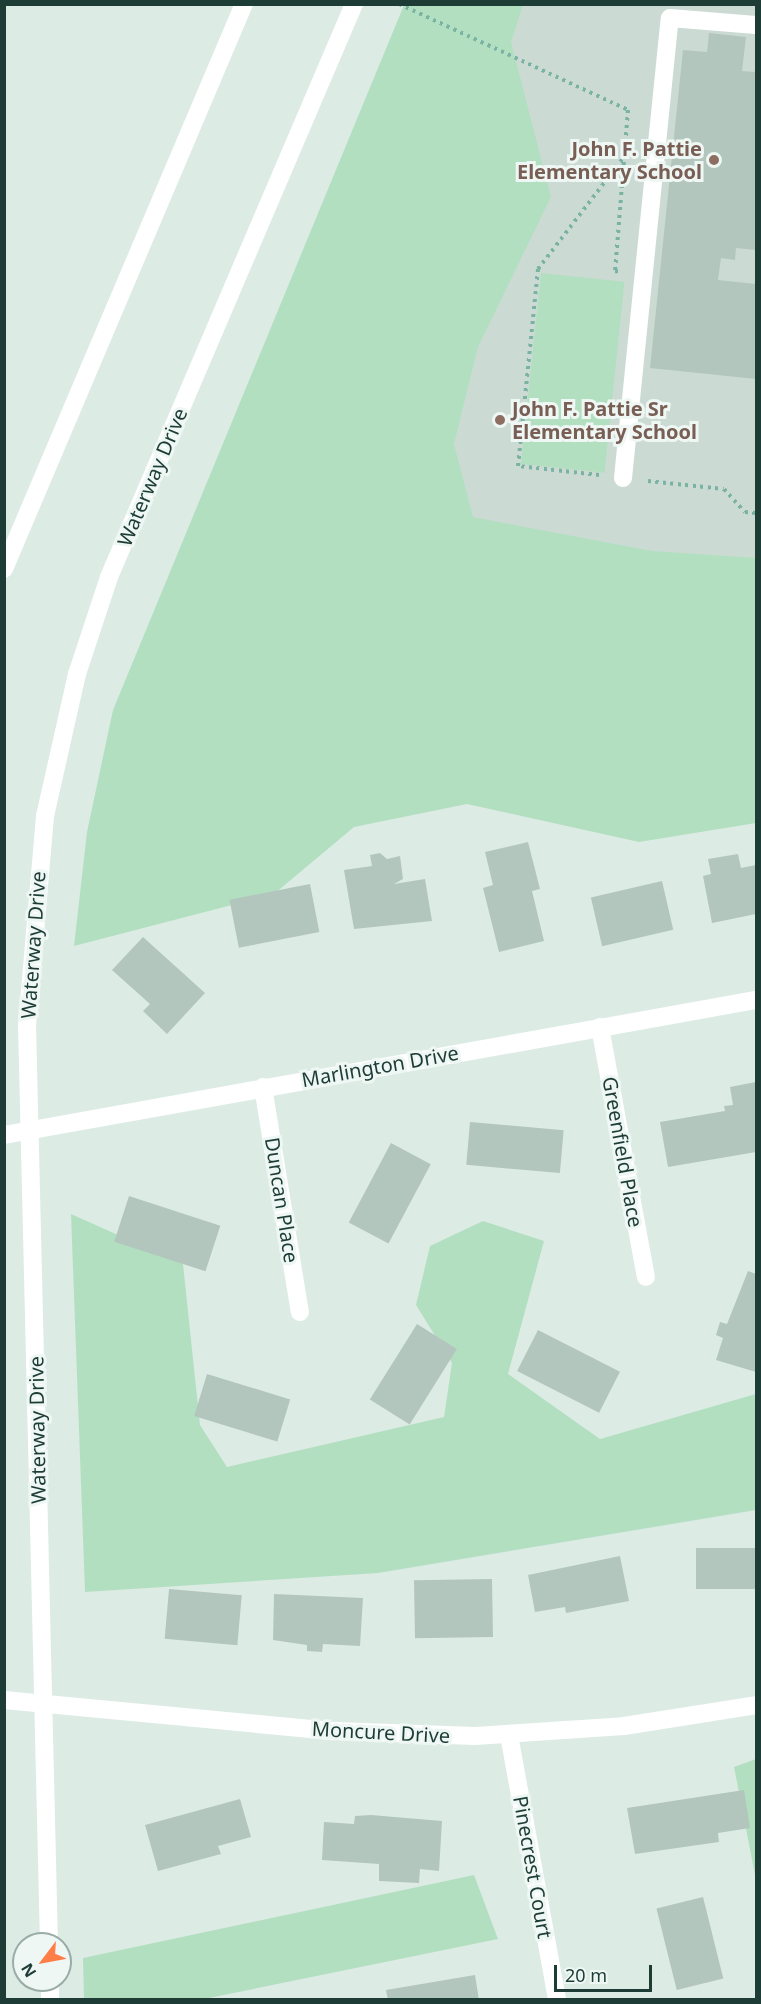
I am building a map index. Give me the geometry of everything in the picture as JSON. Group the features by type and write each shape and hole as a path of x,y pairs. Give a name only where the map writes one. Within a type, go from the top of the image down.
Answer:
{"street":[{"path":"4,569 244,4"},
{"name":"Waterway Drive","path":"49,1932 27,1026 32,932 45,816 77,674 110,577 354,4"},
{"path":"623,478 670,18 756,25"},
{"name":"Marlington Drive","path":"4,1135 30,1133 263,1087 756,1000"},
{"name":"Greenfield Place","path":"600,1028 646,1278"},
{"name":"Duncan Place","path":"263,1087 300,1312"},
{"name":"Moncure Drive","path":"4,1700 335,1731 509,1735 624,1726 756,1705"},
{"name":"Pinecrest Court","path":"509,1735 557,2000"}],"path":[{"path":"399,4 628,110 615,271 644,275"},
{"path":"624,157 538,269 518,466 724,489 745,512 756,513"}],"shaded area":[{"name":"John F. Pattie Sr Elementary School","path":"435,5 756,5 756,744 121,724"}],"green space":[{"name":"John F. Pattie Sr Elementary School","path":"404,5 523,5 511,42 551,197 478,347 454,444 473,517 652,551 756,558 756,823 639,842 467,804 354,827 274,894 74,946 87,832 113,710"},
{"path":"541,273 625,282 604,473 521,464"},
{"path":"71,1214 183,1264 200,1425 227,1467 444,1417 452,1363 416,1305 430,1246 483,1221 544,1241 508,1374 600,1439 756,1394 756,1510 378,1573 85,1592"},
{"path":"756,1759 756,1880 734,1767"},
{"path":"474,1875 498,1939 204,1999 84,1999 83,1958"}],"building":[{"name":"John F. Pattie Elementary School","path":"709,33 746,37 742,71 756,72 756,250 736,248 735,260 721,258 718,280 756,284 756,379 650,368 683,50 707,52"},
{"path":"528,842 540,889 532,891 544,941 499,952 483,888 493,885 485,852"},
{"path":"380,853 387,859 400,856 403,879 394,884 425,879 432,921 354,929 344,870 372,866 370,855"},
{"path":"738,854 741,868 756,865 756,914 712,923 703,876 711,874 708,859"},
{"path":"662,881 673,930 602,946 591,897"},
{"path":"310,884 319,932 239,948 230,900"},
{"path":"143,937 205,993 167,1034 143,1011 150,1004 112,970"},
{"path":"756,1082 756,1152 668,1167 660,1122 725,1111 724,1106 733,1105 730,1087"},
{"path":"470,1122 564,1130 560,1173 466,1165"},
{"path":"391,1143 431,1164 388,1244 349,1222"},
{"path":"129,1196 220,1226 205,1271 114,1242"},
{"path":"748,1271 756,1274 756,1372 716,1360 723,1338 716,1335 720,1322 727,1324"},
{"path":"417,1324 457,1349 410,1424 370,1399"},
{"path":"538,1330 620,1372 599,1413 517,1371"},
{"path":"207,1374 290,1399 277,1442 194,1416"},
{"path":"696,1548 756,1548 756,1589 696,1589"},
{"path":"620,1556 629,1601 566,1613 565,1607 535,1612 528,1575"},
{"path":"492,1579 493,1637 415,1638 414,1580"},
{"path":"169,1589 242,1595 237,1645 165,1639"},
{"path":"274,1594 363,1598 360,1646 323,1644 322,1652 307,1651 307,1645 273,1640"},
{"path":"744,1790 750,1828 718,1833 719,1842 635,1854 627,1808"},
{"path":"240,1799 251,1837 218,1846 221,1854 158,1871 145,1825"},
{"path":"371,1815 442,1821 439,1871 420,1869 419,1883 379,1881 379,1864 322,1860 324,1822 354,1824 355,1816"},
{"path":"703,1897 723,1979 677,1990 656,1909"},
{"path":"475,1975 479,2000 388,2000 386,1990"}],"place":[{"name":"John F. Pattie Elementary School","path":"714,160"},
{"name":"John F. Pattie Sr Elementary School","path":"500,420"}]}
